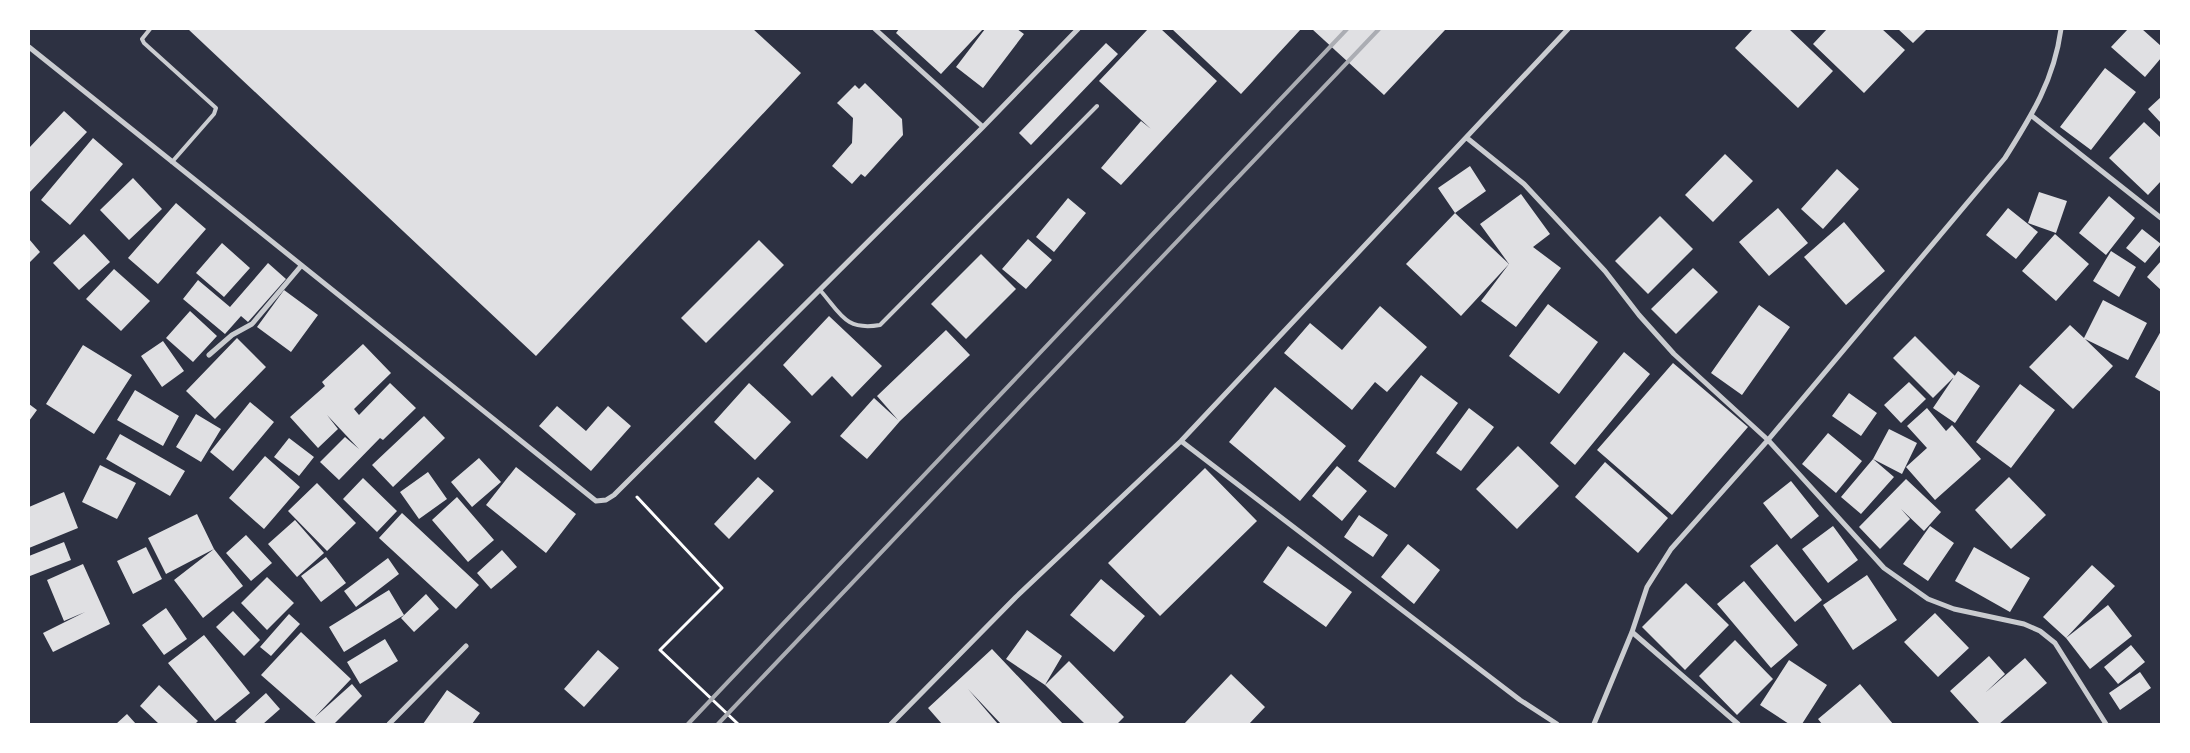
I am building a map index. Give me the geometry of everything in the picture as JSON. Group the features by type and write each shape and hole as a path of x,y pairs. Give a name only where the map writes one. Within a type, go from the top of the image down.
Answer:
{"street":[{"path":"874,29 983,127"},
{"path":"29,46 596,501 606,500 625,484 983,127 1078,29"},
{"path":"891,724 1016,597 1181,441 1568,29"},
{"path":"1594,724 1632,632 1647,587 1671,549 1768,440 2005,158 2032,116 2057,58 2061,29"},
{"path":"2032,116 2161,218"},
{"path":"1467,138 1524,184 1605,271 1639,315 1674,354 1768,440 1884,568 1928,599 1954,609 2024,624 2040,631 2055,643 2106,724"},
{"path":"209,355 232,335 252,324 301,266"},
{"path":"1181,441 1520,700 1557,724"},
{"path":"1632,632 1738,724"},
{"path":"389,724 466,646"}],"lane":[{"path":"150,29 142,39 144,43 216,108 214,114 172,162"},
{"path":"820,290 850,325 864,328 880,325 1097,106"}],"path":[{"path":"625,484 722,588 660,650 738,724"}],"building":[{"path":"188,29 753,29 801,73 536,356"},
{"path":"899,29 983,29 941,74 896,33"},
{"path":"985,29 1017,29 1024,34 983,88 956,67"},
{"path":"1148,29 1161,29 1217,81 1121,185 1101,168 1141,121 1151,129 1099,81"},
{"path":"1172,29 1301,29 1241,94"},
{"path":"1312,29 1443,29 1445,30 1384,95"},
{"path":"1753,29 1789,29 1833,71 1798,108 1735,48"},
{"path":"1827,29 1882,29 1905,50 1864,93 1813,44"},
{"path":"1898,29 1927,29 1913,43"},
{"path":"2128,29 2142,29 2161,46 2161,58 2145,77 2111,47"},
{"path":"1106,43 1118,54 1031,145 1019,133"},
{"path":"2105,68 2136,92 2091,150 2060,127"},
{"path":"865,83 902,119 903,135 865,177 861,174 852,184 832,166 852,143 853,118 837,103 855,85 859,89"},
{"path":"2161,97 2161,123 2148,109"},
{"path":"64,111 87,132 29,193 29,148"},
{"path":"2144,122 2161,138 2161,181 2148,195 2109,158"},
{"path":"93,138 123,164 70,225 41,200"},
{"path":"1725,154 1753,181 1713,222 1685,195"},
{"path":"1470,166 1486,191 1455,213 1438,188"},
{"path":"1837,169 1859,189 1823,229 1801,209"},
{"path":"133,178 162,209 129,240 100,210"},
{"path":"2039,192 2067,201 2056,233 2028,223"},
{"path":"1521,194 1550,234 1533,247 1561,268 1516,327 1481,301 1509,264 1480,224"},
{"path":"2109,196 2135,218 2106,255 2079,233"},
{"path":"1068,198 1086,213 1054,252 1036,237"},
{"path":"176,203 206,229 158,284 128,258"},
{"path":"1778,208 1808,243 1769,276 1739,242"},
{"path":"2008,208 2038,232 2016,259 1986,235"},
{"path":"1455,213 1509,264 1461,316 1406,264"},
{"path":"1660,216 1693,249 1648,294 1615,261"},
{"path":"1844,222 1885,271 1846,305 1804,257"},
{"path":"2142,229 2161,244 2145,263 2126,248"},
{"path":"84,234 110,262 79,290 53,263"},
{"path":"2055,234 2089,264 2056,301 2022,271"},
{"path":"29,239 40,252 29,263"},
{"path":"1028,239 1052,260 1026,289 1002,269"},
{"path":"759,240 784,265 706,343 681,318"},
{"path":"222,243 250,268 224,297 196,273"},
{"path":"2111,251 2136,267 2119,297 2093,281"},
{"path":"981,254 1016,289 966,339 931,304"},
{"path":"2161,261 2161,290 2147,277"},
{"path":"268,263 286,279 248,322 241,316 225,334 183,299 198,280 230,307"},
{"path":"1693,268 1718,292 1676,334 1651,309"},
{"path":"114,269 150,301 121,331 86,299"},
{"path":"284,290 318,315 291,352 257,327"},
{"path":"2103,300 2147,323 2128,360 2085,339 2113,366 2073,409 2029,367 2070,325 2084,338"},
{"path":"1548,304 1598,342 1559,394 1509,356"},
{"path":"1759,305 1790,327 1742,395 1711,373"},
{"path":"1380,306 1427,347 1387,392 1375,382 1352,410 1284,353 1310,323 1342,350"},
{"path":"190,311 217,336 193,362 166,338"},
{"path":"829,316 882,366 852,397 832,376 812,396 783,365"},
{"path":"946,330 970,355 900,421 867,459 840,436 874,398 898,420 877,396"},
{"path":"2161,331 2161,392 2135,377"},
{"path":"1915,336 1955,376 1933,398 1893,358"},
{"path":"237,338 266,367 215,419 186,391"},
{"path":"163,341 184,371 162,387 141,356"},
{"path":"363,344 391,373 354,409 359,415 390,383 416,408 383,440 380,438 339,480 320,462 345,437 359,449 327,415 338,429 318,448 290,417 325,386 322,382"},
{"path":"83,345 132,375 94,434 46,404"},
{"path":"1624,352 1650,374 1575,465 1550,443"},
{"path":"1673,363 1748,427 1672,515 1597,450"},
{"path":"1958,371 1980,386 1955,423 1933,408"},
{"path":"1421,375 1458,403 1395,488 1358,461"},
{"path":"1909,382 1926,399 1901,423 1884,405"},
{"path":"749,383 791,422 755,460 714,422"},
{"path":"2020,384 2055,410 2011,468 1976,442"},
{"path":"1275,387 1346,446 1300,501 1229,442"},
{"path":"135,390 179,416 163,446 117,420"},
{"path":"1849,393 1877,413 1861,436 1832,416"},
{"path":"250,402 274,422 233,471 210,452"},
{"path":"29,404 37,410 29,421"},
{"path":"557,406 586,431 608,406 631,426 591,471 539,426"},
{"path":"1469,408 1494,427 1461,471 1436,453"},
{"path":"1927,408 1946,431 1952,425 1981,459 1935,500 1906,467 1927,448 1907,426"},
{"path":"196,414 221,429 201,462 176,447"},
{"path":"424,416 445,438 393,487 372,465"},
{"path":"1889,429 1917,443 1902,474 1873,459"},
{"path":"1828,433 1862,461 1836,493 1802,464"},
{"path":"120,434 185,471 170,496 106,459"},
{"path":"289,438 314,457 299,476 274,457"},
{"path":"1518,446 1559,486 1517,529 1476,489"},
{"path":"265,456 300,487 264,529 229,498"},
{"path":"479,458 501,482 472,507 451,482"},
{"path":"1873,459 1894,477 1861,514 1841,497"},
{"path":"1605,462 1668,518 1638,553 1575,497"},
{"path":"100,465 136,483 117,519 82,502"},
{"path":"1337,466 1367,491 1342,521 1312,496"},
{"path":"516,467 576,514 546,553 486,505"},
{"path":"1205,468 1257,521 1160,616 1108,563"},
{"path":"428,472 447,499 419,519 400,492"},
{"path":"758,477 774,491 729,539 714,524"},
{"path":"2009,477 2046,515 2011,549 1975,510"},
{"path":"363,478 397,511 377,532 343,499"},
{"path":"1906,479 1941,512 1924,531 1901,509 1910,519 1880,549 1859,527"},
{"path":"1791,481 1819,516 1791,539 1763,503"},
{"path":"317,483 356,523 327,551 288,511"},
{"path":"64,492 78,528 29,548 29,507"},
{"path":"457,497 494,540 468,562 432,520"},
{"path":"402,513 479,585 456,609 379,538"},
{"path":"197,514 214,549 166,574 148,538"},
{"path":"1359,515 1388,535 1373,557 1344,537"},
{"path":"295,520 324,553 297,577 268,544"},
{"path":"1833,526 1858,560 1828,583 1802,549"},
{"path":"1930,526 1954,543 1928,581 1903,564"},
{"path":"246,535 272,563 251,581 226,553"},
{"path":"64,542 71,560 30,576 29,556"},
{"path":"1408,544 1440,570 1414,604 1381,577"},
{"path":"1777,544 1822,600 1795,622 1750,566"},
{"path":"1288,546 1352,592 1326,627 1263,582"},
{"path":"146,547 162,579 133,594 117,561"},
{"path":"1974,547 2030,578 2010,612 1955,581"},
{"path":"214,549 243,586 203,618 174,580"},
{"path":"502,550 517,567 491,589 477,573"},
{"path":"326,557 346,583 321,602 301,576"},
{"path":"388,558 399,574 356,607 344,591"},
{"path":"83,564 110,624 53,652 43,633 85,612 64,621 47,580"},
{"path":"2092,565 2115,586 2066,638 2043,617"},
{"path":"1867,575 1897,620 1853,650 1823,605"},
{"path":"267,577 294,603 267,630 241,603"},
{"path":"1101,579 1145,616 1114,652 1070,615"},
{"path":"1744,581 1798,645 1771,668 1717,604"},
{"path":"1686,583 1729,625 1685,670 1642,627"},
{"path":"389,590 404,615 344,652 329,627"},
{"path":"426,594 439,609 414,632 401,618"},
{"path":"2108,605 2132,636 2090,669 2066,638"},
{"path":"166,608 187,639 164,655 142,625"},
{"path":"233,611 260,640 244,656 216,627"},
{"path":"1935,613 1969,648 1938,677 1904,642"},
{"path":"289,614 300,624 271,656 260,647"},
{"path":"1027,630 1062,656 1045,685 1006,659"},
{"path":"301,632 351,679 315,717 352,684 362,696 334,724 317,724 261,675"},
{"path":"204,635 250,693 215,721 168,663"},
{"path":"385,639 398,661 360,684 347,662"},
{"path":"1735,640 1773,679 1737,715 1699,676"},
{"path":"2131,645 2145,662 2118,684 2104,667"},
{"path":"992,649 1063,724 1001,724 968,689 998,724 942,724 928,708"},
{"path":"598,650 619,668 584,707 564,689"},
{"path":"1989,656 2005,674 1985,693 2025,658 2047,683 1999,724 1980,724 1950,691"},
{"path":"1789,660 1827,685 1802,724 1789,724 1760,705"},
{"path":"1069,661 1124,717 1117,724 1085,724 1045,685"},
{"path":"2140,672 2151,688 2120,710 2109,693"},
{"path":"1231,674 1265,707 1249,724 1184,724"},
{"path":"1860,684 1893,724 1822,724 1818,719"},
{"path":"159,685 198,721 195,724 159,724 140,706"},
{"path":"447,690 480,713 472,724 423,724"},
{"path":"266,693 280,709 263,724 238,724 235,721"},
{"path":"127,714 136,724 116,724"}],"railway":[{"path":"688,724 1347,29"},
{"path":"718,724 1379,29"}]}
